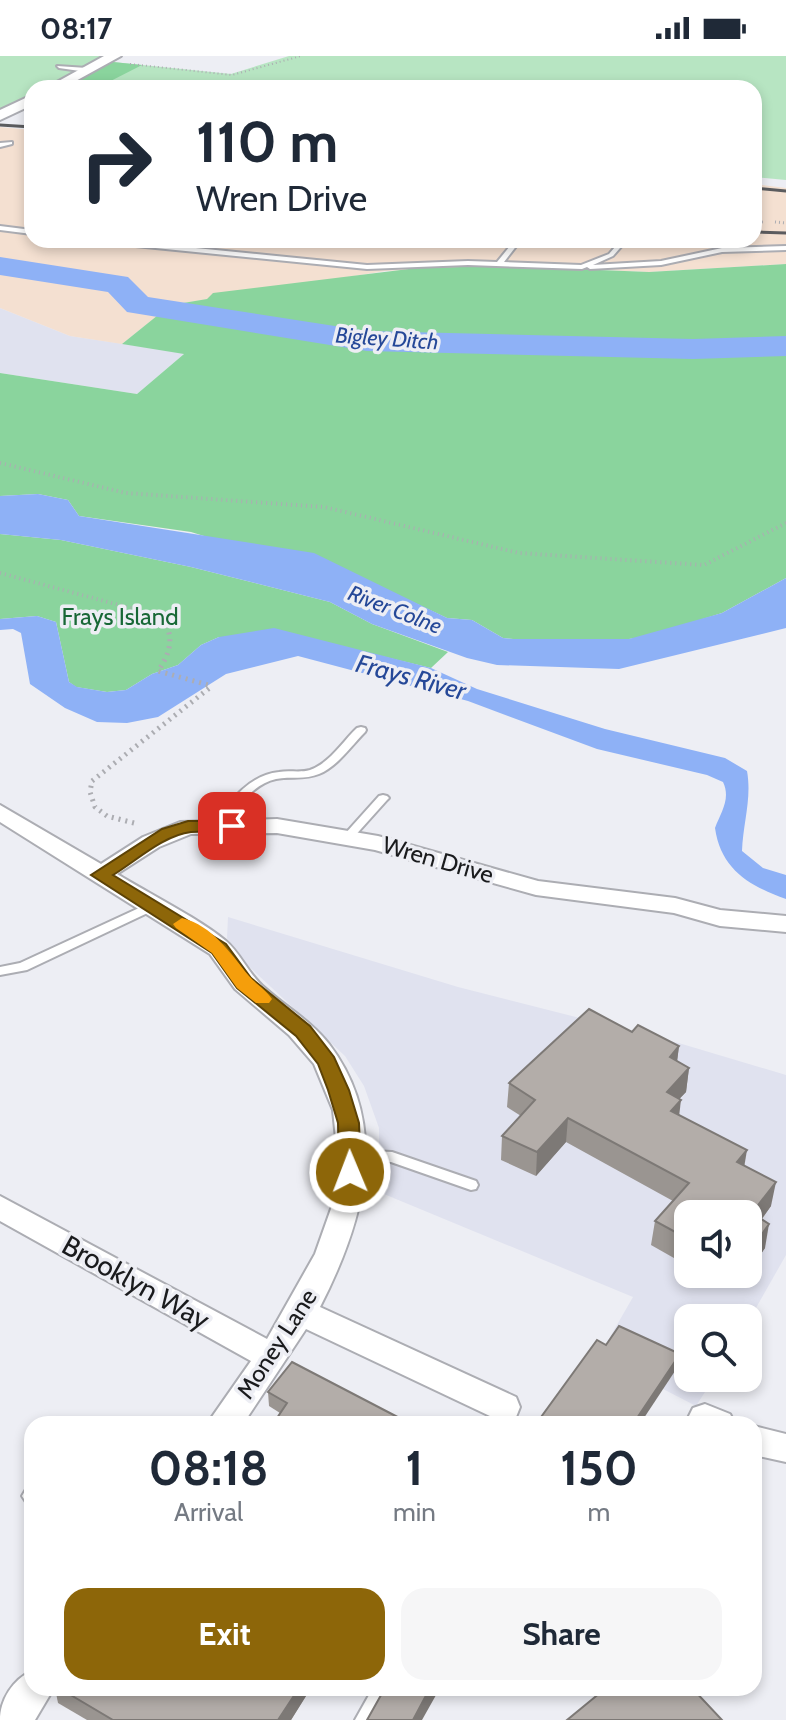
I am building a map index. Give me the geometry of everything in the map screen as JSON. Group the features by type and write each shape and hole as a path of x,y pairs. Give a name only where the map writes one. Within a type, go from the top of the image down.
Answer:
{"street":[{"path":"68,80 108,59"},
{"path":"0,116 24,103"},
{"name":"Money Lane","path":"0,812 219,948 244,983 303,1031 327,1062 339,1090 349,1123 351,1155 348,1201 340,1234 303,1313 230,1416"},
{"name":"Wren Drive","path":"100,875 166,830 277,826 348,837 536,888 675,906 720,918 786,924"},
{"name":"Brooklyn Way","path":"0,1207 272,1357"},
{"path":"303,1313 504,1407"},
{"path":"762,1443 786,1448"},
{"path":"12,1720 29,1696"}],"lane":[{"path":"59,67 87,70"},
{"path":"0,145 10,143"},
{"path":"0,228 24,231"},
{"path":"176,248 367,267 500,263 582,267 661,263 722,250 786,248"},
{"path":"500,263 512,248"},
{"path":"582,267 611,255 617,248"},
{"path":"218,826 235,803 262,780 276,775 300,776 319,771 361,730"},
{"path":"348,837 383,798"},
{"path":"0,971 23,967 152,906"},
{"path":"351,1155 392,1157 471,1185"},
{"path":"365,1720 378,1696"}],"path":[{"path":"108,59 232,75 301,56"},
{"path":"0,463 126,493 324,507 519,553 704,565 786,523"},
{"path":"0,573 158,613 167,623 172,636 171,653 158,671 212,686 92,781 90,801 96,810 134,823"}],"shaded area":[{"path":"0,127 24,129 24,248 762,248 762,185 786,188 786,264 649,272 503,266 386,271 171,305 122,344 70,336 0,308"},
{"path":"0,308 70,336 185,353 137,394 0,373"},
{"path":"228,917 458,987 682,1044 786,1075 786,1255 758,1304 674,1304 674,1392 705,1392 696,1406 599,1356 633,1297 379,1192 379,1128 364,1086 345,1056 241,959 227,938"}],"green space":[{"path":"0,56 108,56 61,80 24,80 24,98 0,110"},
{"path":"289,56 786,56 786,180 762,178 762,80 79,80 113,62 231,74"},
{"path":"113,62 142,65 113,80 79,80"},
{"path":"786,264 786,344 693,347 371,339 171,305 207,299 213,293 417,268 503,266 649,272"},
{"path":"163,311 364,342 694,351 786,348 786,578 722,613 649,636 629,639 503,638 472,620 447,618 400,596 191,532 79,516 68,500 38,494 0,496 0,373 137,394 184,354 122,344"},
{"name":"Frays Island","path":"0,534 61,540 191,567 330,602 372,624 448,652 431,668 381,656 219,637 201,645 178,665 152,674 126,690 107,692 76,687 69,682 56,622 37,616 0,619"}],"water":[{"name":"River Colne","path":"38,494 68,500 79,516 314,553 447,618 472,620 503,638 629,639 722,613 786,578 786,628 619,669 497,665 467,658 372,624 330,602 191,567 61,540 0,534 0,496"},
{"name":"Frays River","path":"37,616 56,622 69,682 77,687 107,692 126,690 152,674 178,665 201,645 219,637 274,628 431,668 477,689 605,729 725,758 747,771 748,801 742,851 763,868 786,875 786,899 749,882 724,855 715,828 724,805 725,788 723,782 707,775 597,749 468,701 298,656 226,674 158,717 127,723 97,722 65,708 30,684 21,633 13,629 0,630 0,619"}],"building":[{"path":"589,1009 632,1032 638,1025 679,1046 670,1057 689,1068 667,1092 681,1100 671,1111 747,1150 737,1162 776,1182 762,1200 674,1200 674,1231 655,1221 689,1183 568,1118 537,1152 502,1136 535,1100 509,1083"},
{"path":"762,1219 769,1224 762,1234"},
{"path":"619,1326 674,1351 674,1363 638,1416 542,1416 597,1340 606,1345"},
{"path":"292,1362 396,1416 278,1416 287,1403 268,1392"},
{"path":"72,1696 294,1696 278,1720 113,1720"},
{"path":"380,1696 426,1696 413,1720 367,1720"},
{"path":"596,1696 700,1696 722,1720 567,1720"}],"waterway":[{"name":"Bigley Ditch","path":"0,266 117,284 138,305 367,341 693,349 786,346"}],"railway":[{"path":"0,125 24,126"},
{"path":"762,189 786,191"},
{"path":"762,232 786,233"}],"slow traffic":[{"path":"182,924 219,948 244,983 262,999"}],"route":[{"path":"232,826 188,827 168,833 100,875 219,948 244,983 303,1031 327,1062 339,1090 349,1123 352,1147 350,1172"}]}
